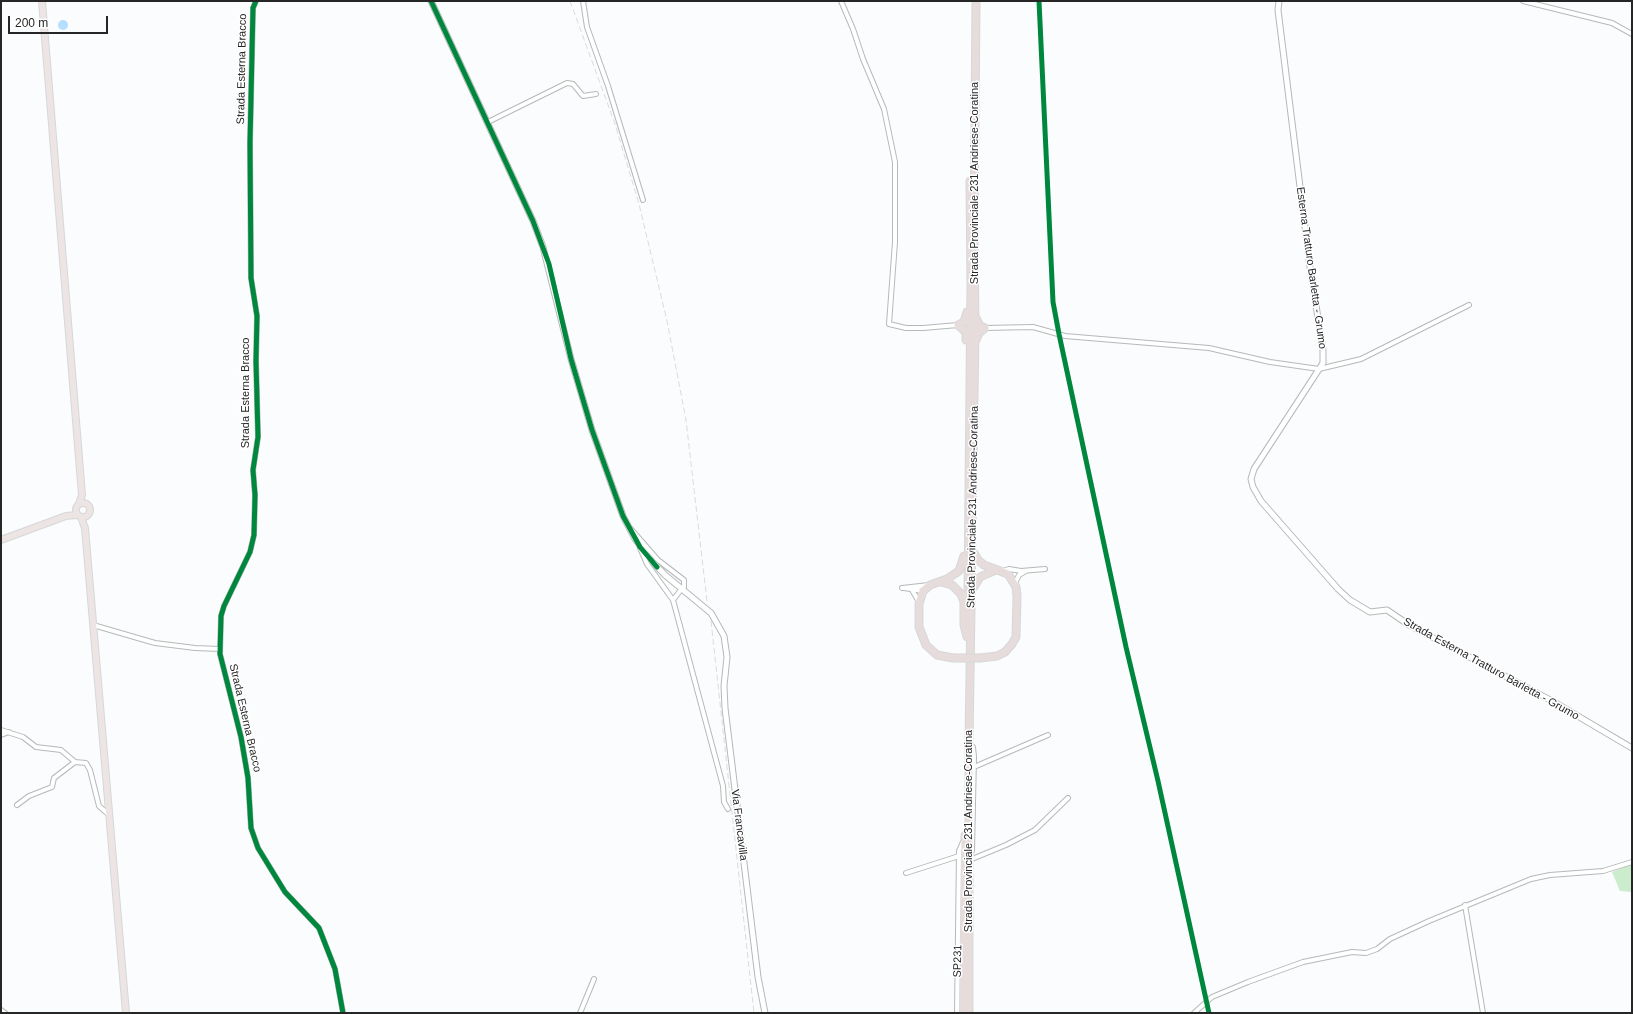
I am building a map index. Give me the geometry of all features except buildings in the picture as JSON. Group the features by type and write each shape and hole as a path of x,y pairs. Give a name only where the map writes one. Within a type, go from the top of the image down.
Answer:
{"highway":[{"name":"Strada Provinciale 231 Andriese-Coratina","path":"970,1013 969,744 975,378 973,287 969,242 971,1"},
{"name":"Strada Provinciale 231 Andriese-Coratina","path":"963,1013 976,1"},
{"path":"970,392 967,379 966,336 964,329 958,325 964,322 967,315 968,289 973,287 977,321 980,326 985,328 977,338 975,378"},
{"path":"968,551 965,554 962,568 955,576 938,581 923,591 920,604 919,627 926,645 936,655 953,658 980,658 997,656 1005,652 1016,637 1018,603 1015,584 1010,576 1000,570 989,568 978,560 974,552 973,534"},
{"path":"972,593 980,577 1000,570"},
{"path":"938,581 952,585 961,594 964,602 964,625 967,637"}],"main road":[{"path":"42,1 82,495 90,510 82,516 66,516"},
{"path":"82,495 78,506 85,528 126,1013"},
{"path":"1,540 66,516 78,506 87,504"}],"street":[{"name":"Strada Esterna Bracco","path":"256,1 253,8 250,143 251,278 257,316 256,361 258,438 253,470 255,495 254,535 250,552 224,606 221,616 220,649 241,737 248,778 251,828 258,848 285,892 319,928 335,969 343,1013"},
{"path":"431,1 488,122 543,247 571,359 592,430 628,526 673,600 723,786 724,802 728,809"},
{"path":"583,1 587,27 608,86 643,200"},
{"path":"840,1 853,29 863,59 884,109 895,162 895,242 889,324 906,328 958,325"},
{"name":"Esterna Tratturo Barletta - Grumo","path":"1279,1 1278,10 1310,267 1323,350 1323,362 1261,457 1254,469 1251,479 1261,501 1317,564"},
{"path":"1522,1 1612,23 1632,34"},
{"path":"488,122 568,83 573,84 583,96 596,94"},
{"path":"985,328 1033,327 1065,336 1209,348 1270,362 1319,369 1361,359 1469,305"},
{"path":"628,526 658,560 684,580 684,587"},
{"name":"Via Francavilla","path":"649,562 711,613 724,636 727,657 724,694 736,810 758,977 766,1013"},
{"name":"Strada Esterna Tratturo Barletta - Grumo","path":"1317,564 1338,589 1350,600 1364,609 1370,612 1387,610 1408,625 1554,702 1632,748"},
{"path":"1000,570 1045,569"},
{"path":"1010,576 1016,570"},
{"path":"1010,576 1024,570"},
{"path":"1015,584 1019,575 1024,570"},
{"path":"912,588 930,585"},
{"path":"912,588 923,591"},
{"path":"912,588 920,604"},
{"path":"673,600 680,591"},
{"path":"93,625 155,643 195,648 220,649"},
{"path":"1,730 23,737 36,747 61,750 75,762 89,765 99,806 108,814"},
{"path":"1,735 9,732"},
{"path":"974,767 1048,735"},
{"path":"969,744 973,749 974,767 970,1013"},
{"path":"17,805 29,796 52,787 54,778 75,762"},
{"path":"972,859 1006,846 1035,830 1068,798"},
{"name":"SP231","path":"957,1013 959,850 965,838"},
{"path":"906,873 959,856"},
{"path":"1194,1013 1212,998 1248,982 1303,962 1352,952 1366,953 1377,950 1397,936 1465,905 1531,879 1550,875 1603,871 1632,862"},
{"path":"1465,905 1483,1013"},
{"path":"580,1013 594,979"},
{"path":"1,1010 5,1013"}],"green space":[{"path":"1632,864 1632,892 1620,891 1612,872"}],"water":[{"path":"61,20 65,20 67,21 67,29 61,30 58,27 58,23"}],"railway":[{"path":"570,1 615,124 639,204 667,321 686,420 707,601"},
{"path":"711,621 754,1013"}],"cycle path":[{"path":"256,1 253,8 250,143 251,278 257,316 256,361 258,437 253,470 255,495 254,535 250,552 224,606 221,616 220,654 241,737 248,778 251,828 258,848 285,892 319,928 335,969 343,1013"},
{"path":"431,1 533,221 549,264 571,359 592,430 623,516 640,547 657,567"},
{"path":"1039,1 1053,302 1126,647 1158,781 1209,1013"}]}
